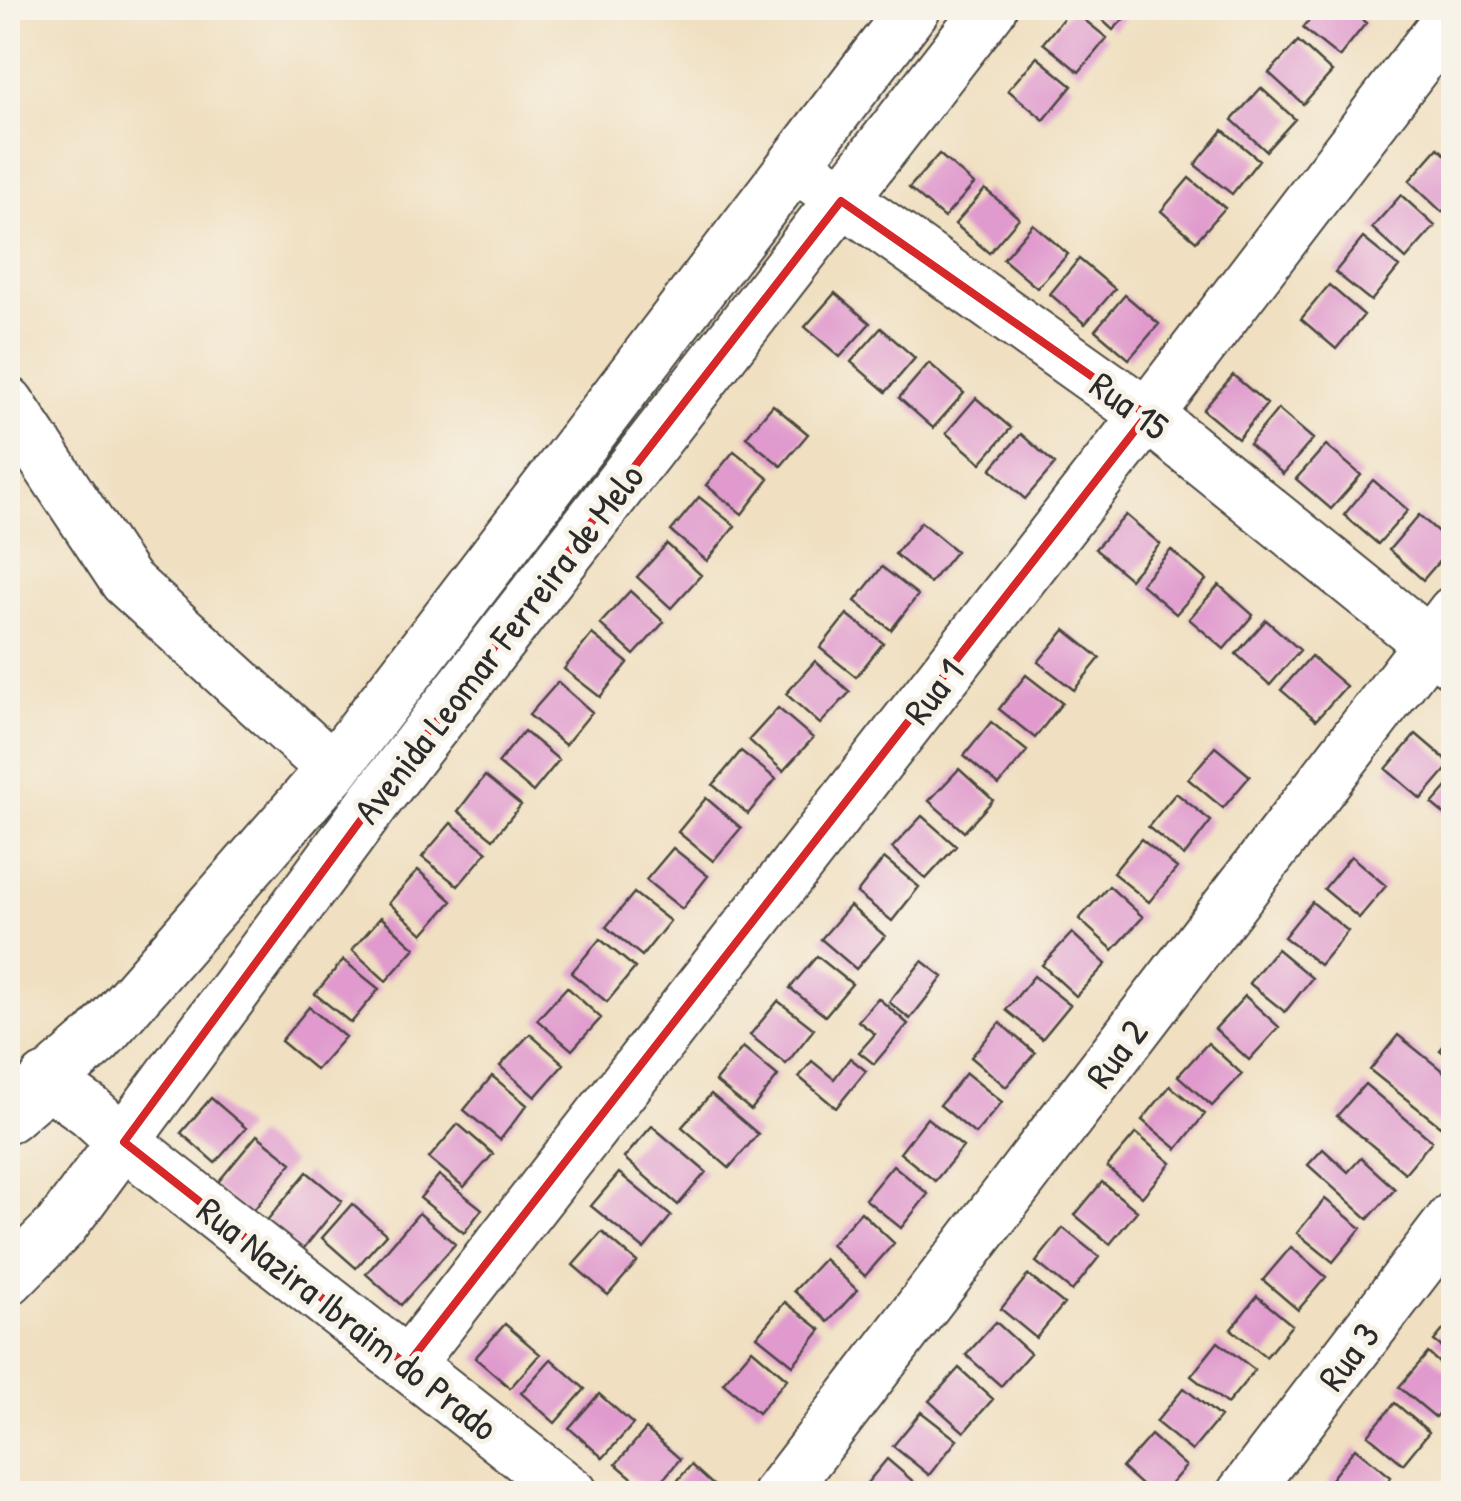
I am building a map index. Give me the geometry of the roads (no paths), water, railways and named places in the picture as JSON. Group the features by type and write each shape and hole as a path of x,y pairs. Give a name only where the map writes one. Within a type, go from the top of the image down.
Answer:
{"street":[{"name":"Avenida Leomar Ferreira de Melo","path":"8,1116 96,1039 333,770 914,8"},
{"name":"Avenida Leomar Ferreira de Melo","path":"13,1269 60,1227 374,802 990,8"},
{"name":"Rua 1","path":"408,1365 1147,415 1454,12"},
{"name":"Rua 15","path":"794,162 841,201 1147,415 1445,640"},
{"path":"8,402 126,582 333,770"},
{"name":"Rua 2","path":"779,1494 1445,640"},
{"name":"Rua Nazira Ibraim do Prado","path":"46,1080 90,1110 124,1142 572,1494"},
{"name":"Rua 3","path":"1243,1494 1454,1218"}]}
